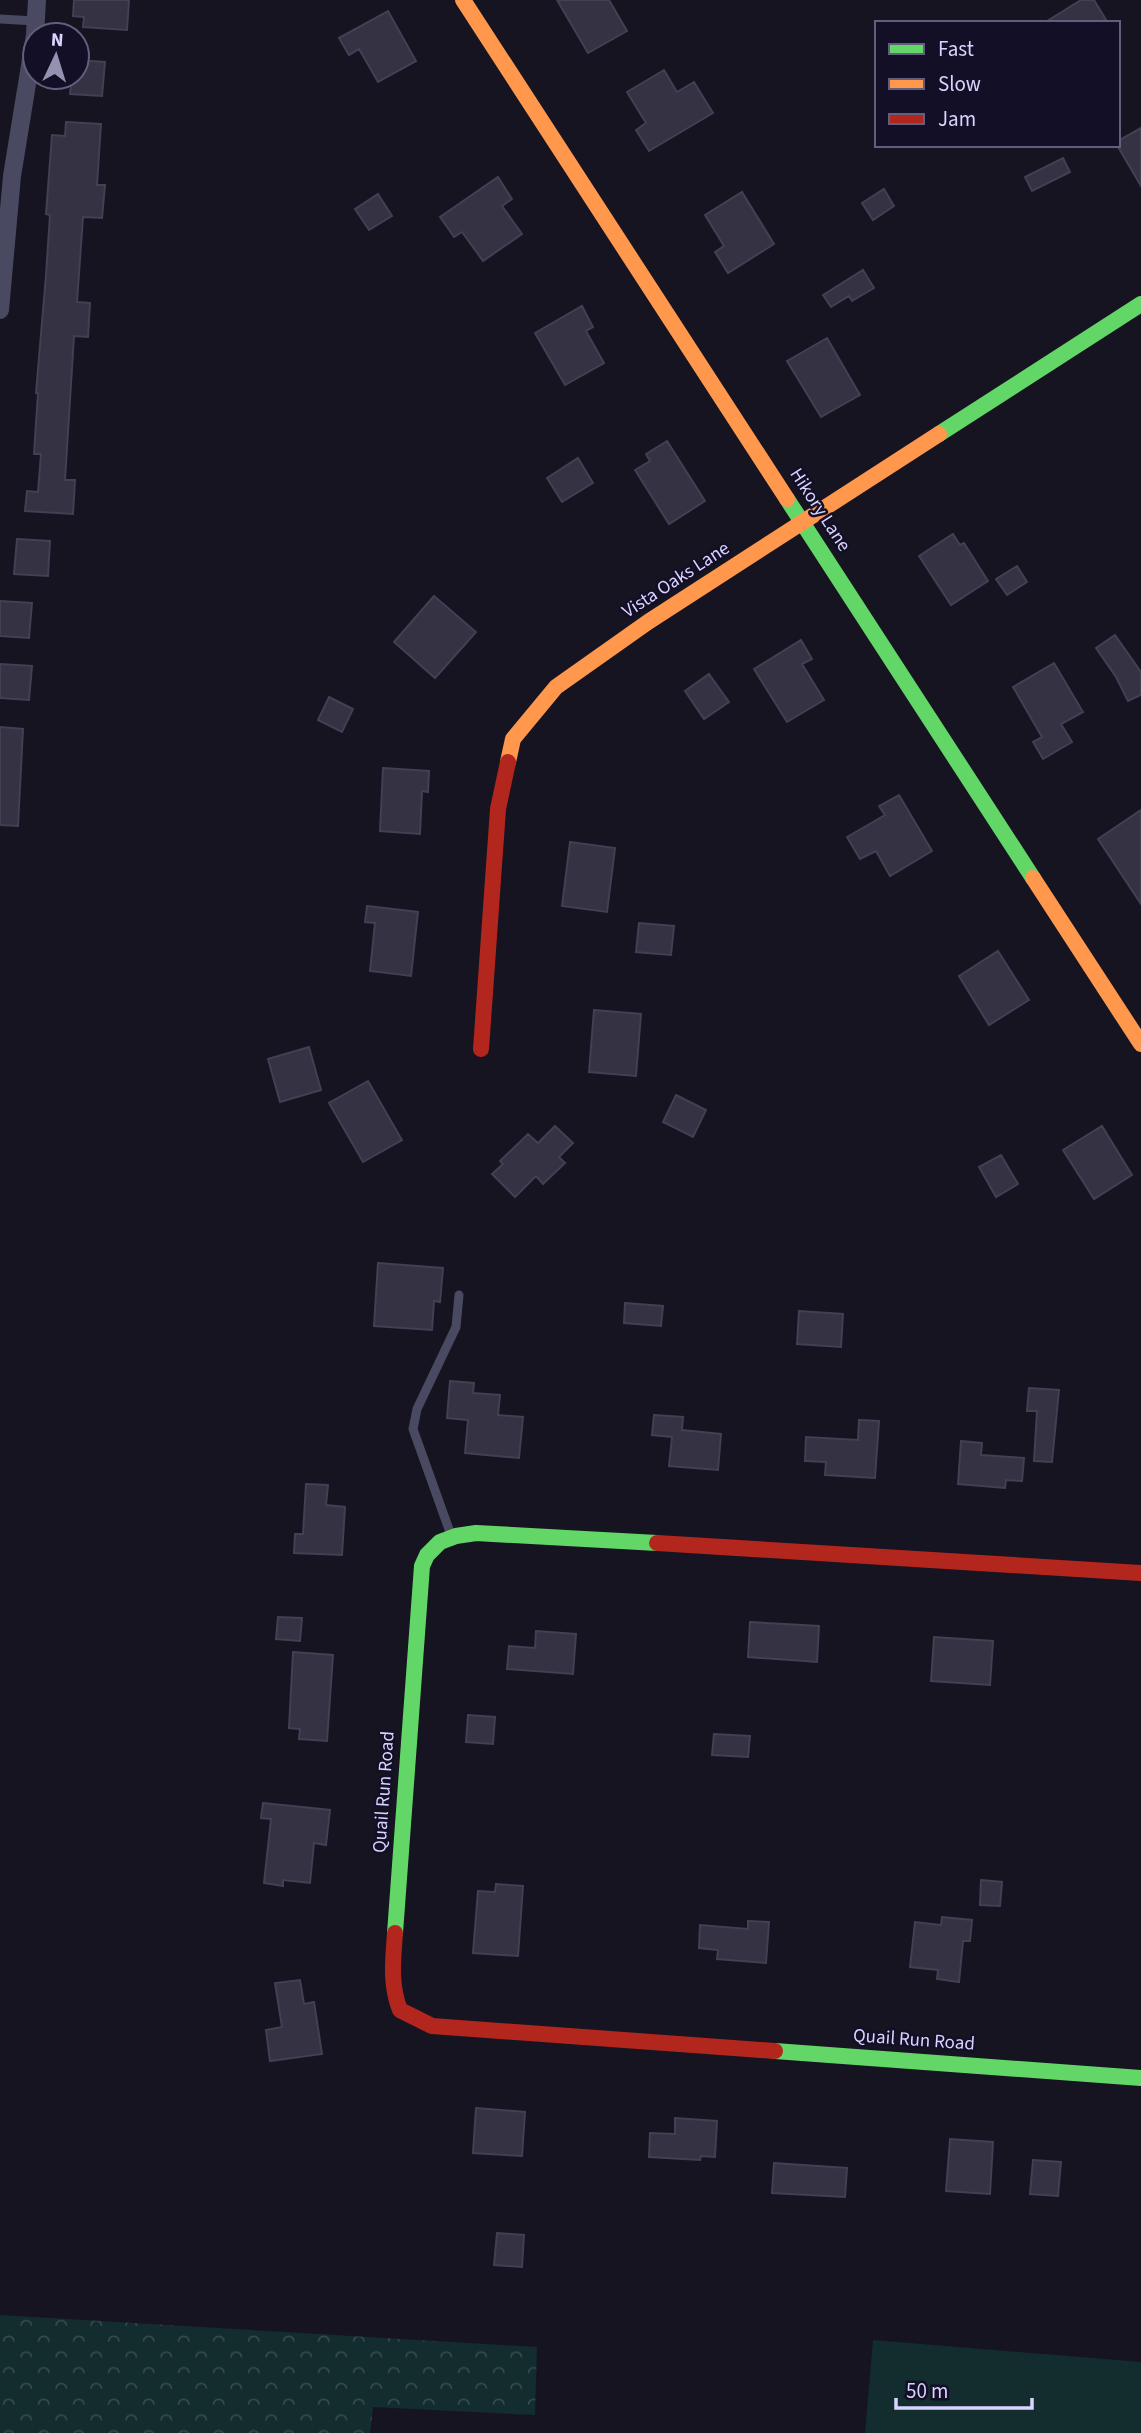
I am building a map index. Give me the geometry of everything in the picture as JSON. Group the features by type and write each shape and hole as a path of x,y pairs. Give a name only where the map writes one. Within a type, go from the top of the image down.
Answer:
{"street":[{"path":"36,21 37,0"},
{"name":"Hikory Lane","path":"463,0 1141,1044"},
{"path":"0,310 6,176 22,91"},
{"name":"Vista Oaks Lane","path":"481,1049 498,809 513,739 556,687 648,622 1141,304"},
{"name":"Quail Run Road","path":"1141,1573 487,1532 439,1540 427,1552 422,1566 392,1974 395,1998 400,2010 432,2026 1141,2078"}],"lane":[{"path":"0,19 36,21"},
{"path":"452,1537 413,1429 416,1409 456,1327 459,1295"}],"green space":[{"path":"0,2315 537,2347 535,2415 373,2407 370,2433 0,2433"},
{"path":"873,2340 1141,2362 1141,2433 865,2433"}],"building":[{"path":"74,0 129,0 127,30 91,28 91,21 73,16"},
{"path":"557,0 609,0 627,31 588,53"},
{"path":"1081,0 1094,0 1107,21 1047,21"},
{"path":"388,11 416,61 378,82 359,49 349,55 339,38"},
{"path":"91,61 105,62 102,96 70,94 70,91 91,91"},
{"path":"664,70 677,92 694,82 713,113 649,151 636,130 646,123 627,92"},
{"path":"66,122 101,124 97,185 105,185 102,218 83,217 77,302 90,303 88,337 74,336 65,480 75,480 73,514 25,511 27,491 38,492 41,454 34,454 36,393 50,215 46,214 52,135 65,136"},
{"path":"1141,128 1141,186 1118,147 1120,140"},
{"path":"1063,158 1070,172 1032,191 1025,177"},
{"path":"498,177 512,199 502,206 522,234 483,261 462,232 454,237 440,217"},
{"path":"884,189 894,206 873,220 862,203"},
{"path":"742,192 774,244 728,273 715,252 724,246 705,215"},
{"path":"378,194 392,216 369,230 355,209"},
{"path":"863,270 874,288 852,301 849,296 831,307 823,295"},
{"path":"582,306 593,327 586,331 604,363 565,385 535,333"},
{"path":"827,338 860,395 821,417 787,361"},
{"path":"667,441 705,501 669,524 635,470 650,461 646,454"},
{"path":"578,458 593,483 562,502 547,478"},
{"path":"953,534 960,545 964,543 988,581 951,605 919,556"},
{"path":"17,539 50,541 48,576 14,574"},
{"path":"1017,566 1027,582 1007,595 996,579"},
{"path":"434,596 476,632 435,678 394,642"},
{"path":"0,601 32,603 29,638 0,636"},
{"path":"1115,635 1141,672 1141,695 1128,701 1116,677 1096,648"},
{"path":"801,640 812,659 802,664 824,700 787,722 754,669"},
{"path":"1054,663 1083,712 1061,724 1072,742 1043,759 1033,742 1042,737 1013,687"},
{"path":"0,664 32,666 29,700 0,698"},
{"path":"709,674 729,702 704,719 685,691"},
{"path":"329,697 353,709 342,732 318,720"},
{"path":"0,727 23,729 18,826 0,825"},
{"path":"383,768 429,771 428,792 422,791 420,834 380,831"},
{"path":"899,795 932,851 890,876 876,851 860,859 847,837 885,815 879,806"},
{"path":"1141,810 1141,904 1098,839"},
{"path":"570,842 615,848 607,912 562,906"},
{"path":"367,906 418,912 411,976 370,971 375,923 365,922"},
{"path":"639,923 674,926 671,955 636,952"},
{"path":"998,951 1029,1000 989,1025 959,976"},
{"path":"594,1010 641,1014 636,1076 589,1072"},
{"path":"309,1047 321,1090 280,1102 268,1059"},
{"path":"368,1081 402,1140 363,1162 329,1103"},
{"path":"676,1095 706,1110 693,1137 663,1122"},
{"path":"555,1126 573,1143 559,1157 565,1163 543,1184 536,1176 515,1197 492,1174 503,1164 500,1161 528,1134 538,1143"},
{"path":"1102,1126 1132,1175 1094,1199 1063,1150"},
{"path":"1001,1155 1018,1184 996,1197 979,1167"},
{"path":"378,1263 443,1268 440,1302 434,1301 432,1330 374,1326"},
{"path":"625,1303 663,1306 661,1326 624,1323"},
{"path":"799,1311 843,1314 841,1347 797,1344"},
{"path":"450,1381 474,1383 473,1393 500,1395 498,1415 523,1417 519,1458 465,1453 468,1420 447,1418"},
{"path":"1029,1388 1059,1390 1052,1462 1034,1461 1037,1411 1027,1411"},
{"path":"654,1415 683,1417 682,1430 721,1434 718,1470 669,1466 672,1437 652,1435"},
{"path":"859,1420 879,1421 875,1478 825,1475 826,1462 805,1461 806,1437 858,1440"},
{"path":"961,1441 982,1443 981,1455 1024,1458 1022,1481 1006,1480 1005,1488 958,1484"},
{"path":"306,1484 328,1485 326,1505 345,1507 342,1555 294,1553 295,1534 303,1534"},
{"path":"278,1617 302,1618 300,1641 276,1639"},
{"path":"750,1622 819,1626 817,1662 748,1657"},
{"path":"536,1631 576,1634 573,1674 507,1669 509,1646 535,1648"},
{"path":"934,1637 993,1641 990,1685 931,1681"},
{"path":"293,1652 333,1655 327,1741 299,1739 300,1729 289,1728"},
{"path":"468,1715 495,1717 493,1744 466,1742"},
{"path":"714,1734 750,1736 748,1757 712,1755"},
{"path":"263,1803 330,1810 326,1845 314,1843 310,1883 283,1880 283,1886 264,1883 271,1819 261,1818"},
{"path":"981,1880 1002,1882 1000,1906 980,1905"},
{"path":"496,1884 523,1886 518,1956 473,1953 478,1891 495,1892"},
{"path":"942,1917 972,1920 970,1941 963,1941 959,1982 937,1979 938,1970 910,1967 915,1922 941,1925"},
{"path":"748,1921 769,1922 766,1963 717,1959 718,1950 699,1948 700,1925 748,1929"},
{"path":"300,1980 304,2004 314,2002 322,2054 270,2061 266,2030 282,2027 275,1983"},
{"path":"476,2108 525,2112 522,2156 473,2153"},
{"path":"675,2118 717,2121 715,2157 701,2156 700,2160 649,2157 650,2133 675,2134"},
{"path":"950,2139 993,2142 990,2194 946,2191"},
{"path":"1033,2160 1061,2162 1058,2196 1030,2194"},
{"path":"774,2163 847,2168 845,2197 772,2193"},
{"path":"497,2233 524,2235 522,2267 494,2265"}],"traffic: fast":[{"path":"939,434 1141,304"},
{"path":"787,499 1033,878"},
{"path":"395,1933 422,1566 427,1555 440,1542 476,1533 657,1543"},
{"path":"775,2051 1141,2078"}],"traffic: slow":[{"path":"463,0 787,499"},
{"path":"508,762 513,739 556,687 648,622 939,434"},
{"path":"1033,878 1141,1044"}],"traffic: jam":[{"path":"481,1049 498,809 508,762"},
{"path":"657,1543 1141,1573"},
{"path":"395,1933 393,1982 400,2010 432,2026 775,2051"}]}
